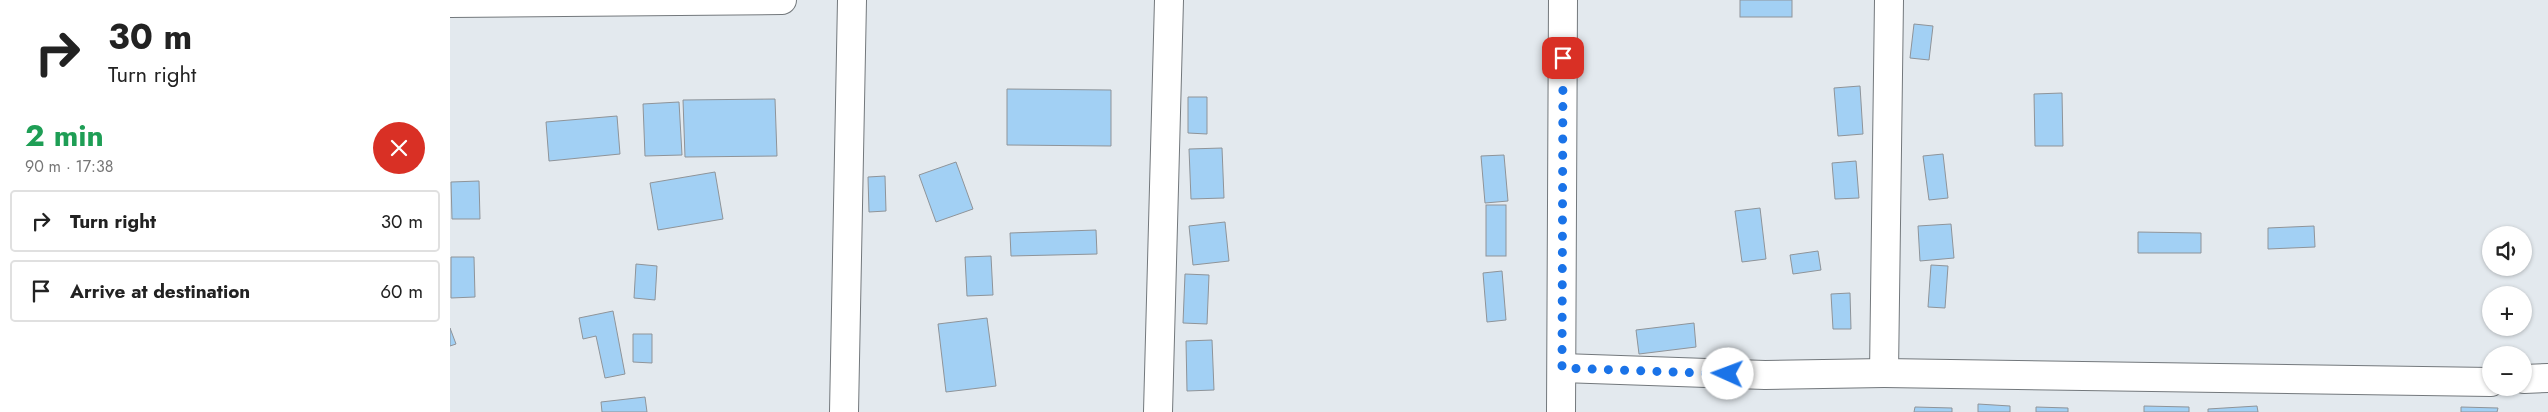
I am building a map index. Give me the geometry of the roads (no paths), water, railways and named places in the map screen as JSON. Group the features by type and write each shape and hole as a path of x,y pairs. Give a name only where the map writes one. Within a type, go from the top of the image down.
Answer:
{"street":[{"path":"450,2 782,0"},
{"path":"844,412 852,0"},
{"path":"1158,412 1169,0"},
{"path":"1561,412 1563,0"},
{"path":"1884,373 1889,0"},
{"path":"1562,368 1765,375 1884,373 2482,382"},
{"path":"2532,379 2548,378"}]}
